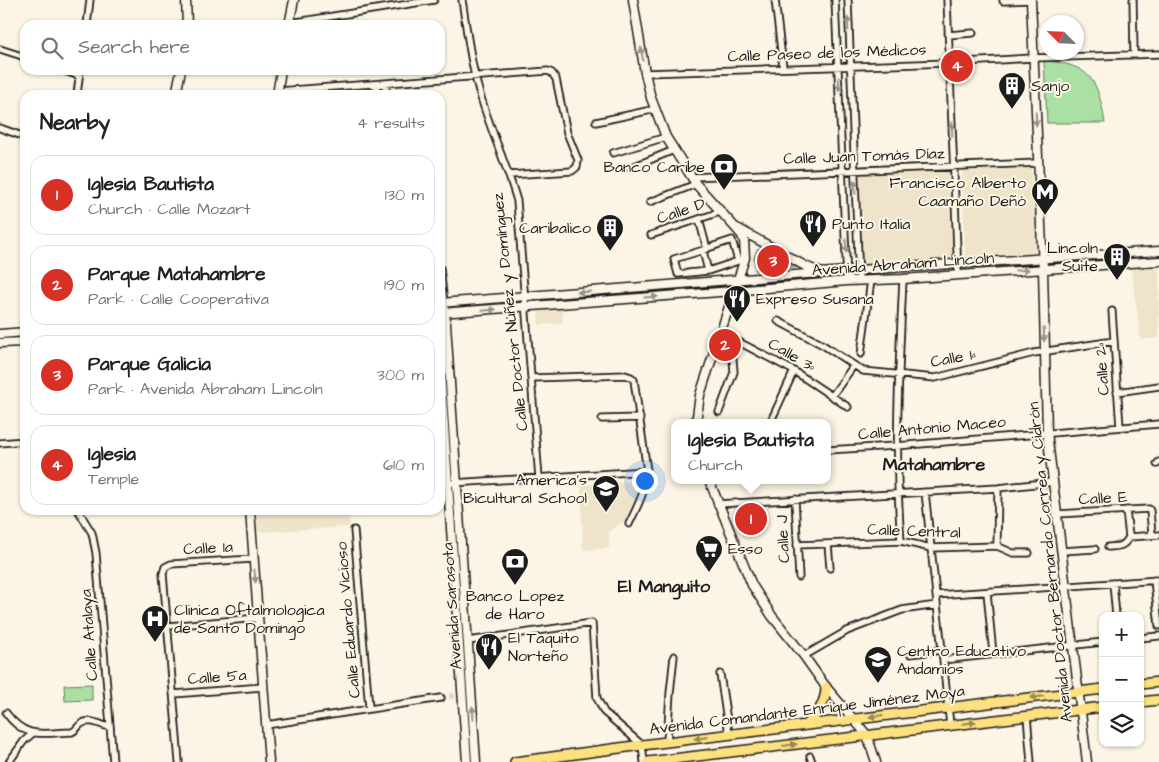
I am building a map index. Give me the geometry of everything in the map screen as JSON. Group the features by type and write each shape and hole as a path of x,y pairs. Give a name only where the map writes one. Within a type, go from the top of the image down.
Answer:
{"main road":[{"path":"186,0 188,20"},
{"path":"291,20 294,0"},
{"path":"633,0 645,73 666,137 694,180 734,226 744,240 745,245 745,258 700,394 697,419"},
{"name":"Avenida Doctor Bernardo Correa y Cidrón","path":"1030,0 1043,269 1046,432 1087,762"},
{"path":"177,90 180,75"},
{"path":"278,90 280,75"},
{"path":"734,226 805,266 824,274"},
{"name":"Avenida Abraham Lincoln","path":"445,303 858,270 1042,260 1159,251"},
{"name":"Avenida Abraham Lincoln","path":"445,313 847,281 903,279 1159,261"},
{"path":"0,334 20,332"},
{"path":"0,343 20,342"},
{"name":"Avenida Sarasota","path":"445,347 456,532 460,695 467,762"},
{"name":"Avenida Sarasota","path":"445,434 453,483"},
{"path":"710,484 752,585 772,616 826,687 867,735 876,762"},
{"path":"250,515 269,762"},
{"name":"Avenida Sarasota","path":"456,532 468,641 476,762"},
{"path":"1144,684 1159,682"},
{"path":"804,725 811,721 820,710 826,694 826,687"},
{"name":"Avenida Comandante Enrique Jiménez Moya","path":"516,762 1099,689"},
{"path":"1144,702 1159,700"},
{"name":"Avenida Comandante Enrique Jiménez Moya","path":"648,762 720,758 867,735 1099,707"}],"street":[{"path":"88,20 90,0"},
{"path":"314,20 434,0"},
{"name":"Calle Doctor Núñez y Domínguez","path":"462,0 475,76 487,118 517,201 539,478"},
{"path":"775,0 783,67"},
{"path":"836,0 847,281"},
{"path":"848,0 849,66 859,281"},
{"path":"947,0 958,275"},
{"path":"1003,1 1030,0"},
{"path":"1133,0 1134,54"},
{"path":"948,35 973,33"},
{"path":"0,49 20,55"},
{"name":"Calle Paseo de los Médicos","path":"645,73 1159,54"},
{"path":"326,90 330,88 475,76 545,71 552,73 556,79 567,133 578,160 577,167 572,171 509,175"},
{"path":"78,90 80,75"},
{"path":"384,84 386,90"},
{"path":"375,85 377,90"},
{"path":"596,122 656,108"},
{"path":"0,128 20,135"},
{"path":"613,153 666,137"},
{"path":"630,168 674,150"},
{"name":"Calle Juan Tomás Díaz","path":"650,202 694,180 842,171 1038,163"},
{"name":"Calle D","path":"652,236 720,212"},
{"path":"699,219 708,271"},
{"path":"732,240 738,261 708,271 678,274 674,259 705,249 732,240"},
{"path":"901,541 896,446 903,279"},
{"path":"860,354 871,280"},
{"name":"Calle 2ª","path":"1112,310 1120,427"},
{"name":"Calle 1ª","path":"778,322 823,345 865,371 940,378 1044,351 1114,342"},
{"name":"Calle 3ª","path":"720,332 731,336 794,371 848,406"},
{"path":"719,412 734,372 731,336"},
{"path":"832,396 854,365"},
{"path":"772,419 794,371"},
{"path":"532,378 625,375 631,377 635,384 647,471 644,490 629,524"},
{"path":"1117,392 1159,386"},
{"path":"602,419 640,418"},
{"name":"Calle Antonio Maceo","path":"831,450 1159,424"},
{"path":"0,442 20,441"},
{"path":"453,483 647,471"},
{"path":"717,504 998,488 1052,482"},
{"path":"997,546 998,488"},
{"path":"925,492 950,725"},
{"name":"Calle J","path":"795,499 799,577"},
{"path":"1108,547 1122,546 1129,536 1126,510"},
{"name":"Calle E","path":"1057,514 1150,510 1152,535"},
{"name":"Calle Atalaya","path":"81,515 94,540 112,762"},
{"name":"Calle Eduardo Vicioso","path":"354,530 369,708"},
{"path":"1129,536 1159,535"},
{"name":"Calle Central","path":"797,545 901,541 931,548 997,546 1013,552 1029,553"},
{"path":"828,544 830,568"},
{"path":"1061,551 1095,549"},
{"name":"Calle 1a","path":"168,626 163,574 165,567 171,564 253,559"},
{"path":"936,596 1157,580 1159,626"},
{"path":"1113,583 1116,612"},
{"path":"987,592 994,654"},
{"path":"804,656 847,631 902,610 937,606"},
{"path":"179,762 168,626 258,618"},
{"path":"468,641 592,623 597,698 600,705 613,720 642,745 644,762"},
{"path":"1144,638 1159,636"},
{"path":"943,660 1099,643"},
{"path":"910,654 942,650"},
{"path":"667,742 674,656"},
{"path":"720,674 729,734"},
{"name":"Calle 5a","path":"174,694 263,688"},
{"path":"266,725 441,698"},
{"path":"6,713 14,724 22,730 33,733 72,732 88,721 109,727"},
{"path":"1027,716 1031,762"},
{"path":"9,762 24,741 33,733"}],"shaded area":[{"path":"1031,168 1033,211 1036,211 1037,253 965,256 962,171"},
{"path":"948,170 953,260 862,266 858,173"},
{"path":"1159,266 1159,338 1141,340 1131,268"},
{"path":"562,308 563,323 539,325 538,309"},
{"name":"America's Bicultural School","path":"640,481 641,490 625,521 609,531 609,548 583,550 581,485"},
{"path":"257,515 349,515 350,527 258,532"}],"green space":[{"path":"1044,61 1072,66 1090,77 1099,96 1105,123 1047,123"},
{"path":"763,248 799,263 802,267 756,271 754,258 757,250"},
{"path":"92,684 92,700 65,701 64,685"}],"tunnel":[{"path":"441,698 457,695"}],"place":[{"name":"Iglesia","path":"957,66"},
{"name":"Sanjo","path":"1012,110"},
{"name":"Banco Caribe","path":"724,191"},
{"name":"Francisco Alberto Caamaño Deñó","path":"1045,216"},
{"name":"Punto Italia","path":"813,248"},
{"name":"Caribalico","path":"610,252"},
{"name":"Parque Galicia","path":"773,261"},
{"name":"Lincoln Suite","path":"1117,281"},
{"name":"Expreso Susana","path":"737,323"},
{"name":"Parque Matahambre","path":"725,345"},
{"name":"America's Bicultural School","path":"606,513"},
{"name":"Iglesia Bautista","path":"751,519"},
{"name":"Esso","path":"709,573"},
{"name":"Banco Lopez de Haro","path":"515,586"},
{"name":"Clinica Oftalmologica de Santo Domingo","path":"155,643"},
{"name":"El Taquito Norteño","path":"489,671"},
{"name":"Centro Educativo Andamios","path":"878,684"}],"district":[{"name":"Matahambre","path":"934,464"},
{"name":"El Manguito","path":"664,586"}]}
